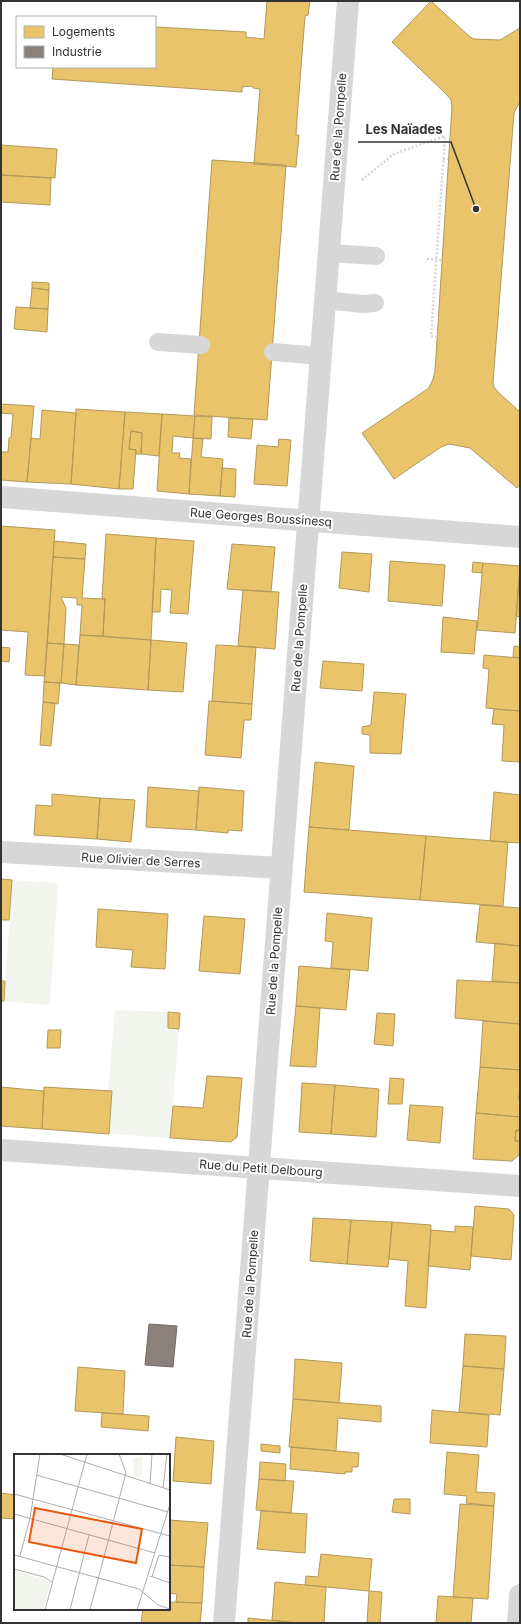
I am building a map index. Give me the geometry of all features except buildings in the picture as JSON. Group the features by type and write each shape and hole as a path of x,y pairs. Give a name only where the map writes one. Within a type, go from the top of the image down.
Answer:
{"street":[{"name":"Rue de la Pompelle","path":"224,1623 348,1"},
{"name":"Rue Georges Boussinesq","path":"1,497 520,537"},
{"name":"Rue Olivier de Serres","path":"1,852 282,868"},
{"name":"Rue du Petit Delbourg","path":"1,1150 520,1186"},
{"path":"518,1623 520,1595"}],"lane":[{"path":"329,253 376,256"},
{"path":"325,300 363,304 375,303"},
{"path":"158,342 201,345"},
{"path":"273,352 321,356"}],"path":[{"path":"358,180 363,180 394,154 444,136 431,336 437,337"},
{"path":"443,158 448,158"},
{"path":"427,259 442,260"}],"shaded area":[{"path":"12,880 58,883 50,1005 4,1001"},
{"path":"115,1010 168,1012 168,1028 179,1029 170,1138 109,1134 112,1091 108,1091"}],"place":[{"name":"Les Naïades","path":"476,209"}]}
